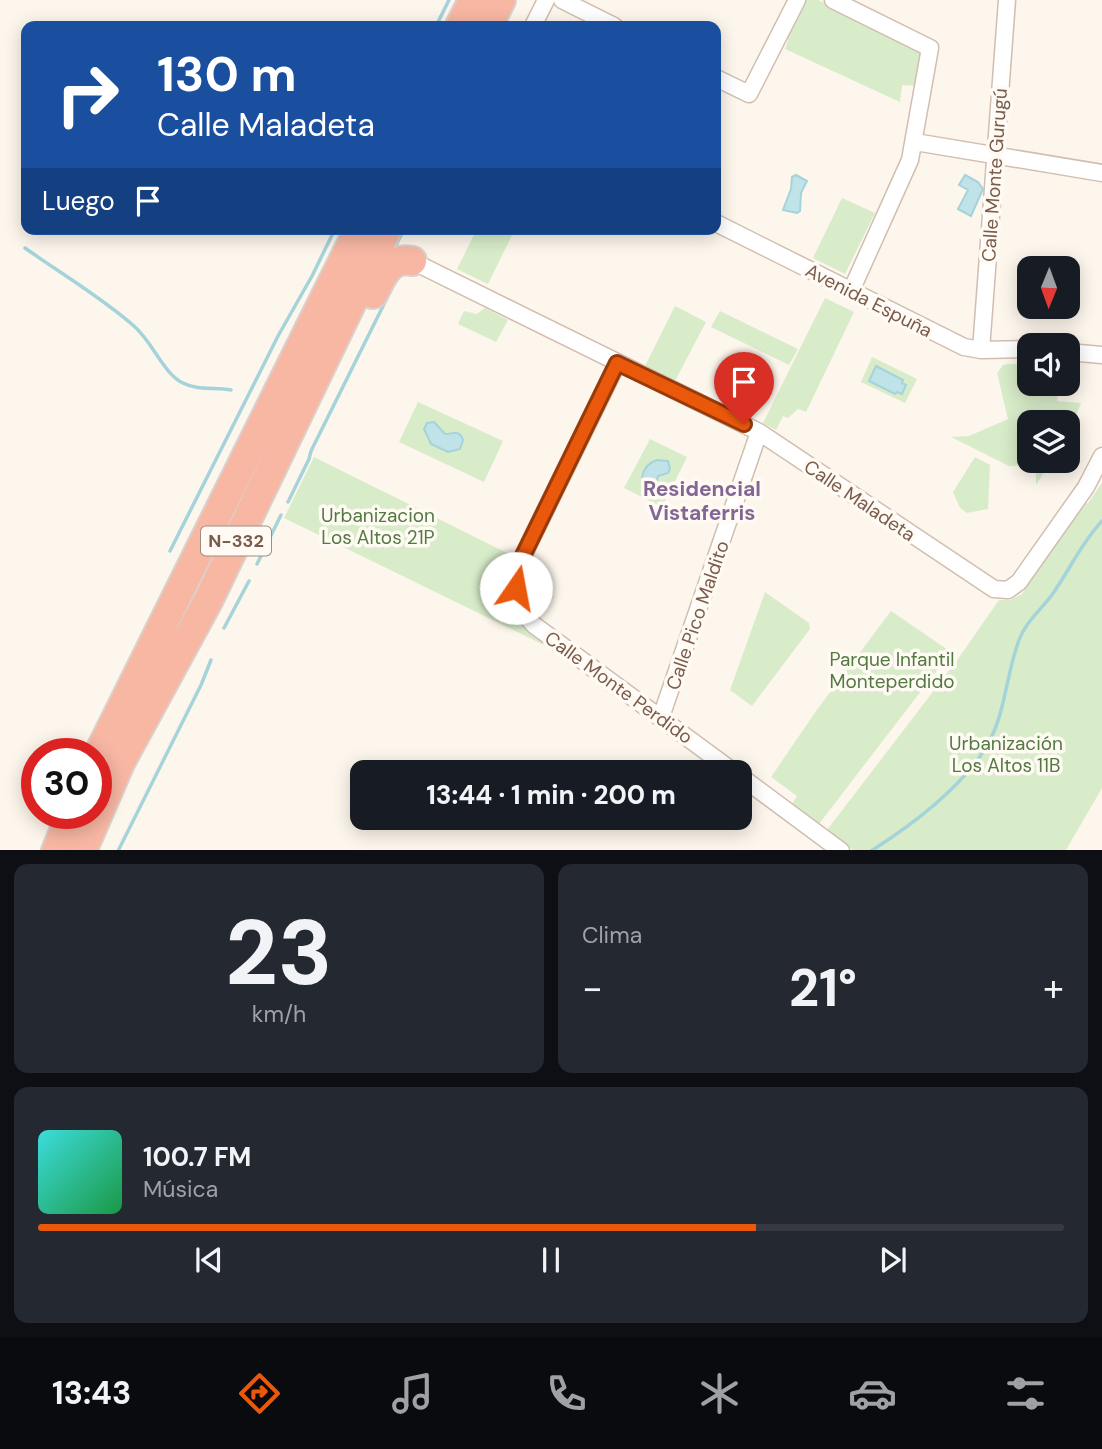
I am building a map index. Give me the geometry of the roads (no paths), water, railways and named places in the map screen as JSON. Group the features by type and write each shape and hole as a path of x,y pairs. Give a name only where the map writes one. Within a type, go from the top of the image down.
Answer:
{"highway":[{"path":"462,21 473,0"},
{"path":"490,21 501,0"},
{"name":"N-332","path":"106,738 356,235"},
{"name":"N-332","path":"85,850 121,761 209,599 384,235"},
{"path":"85,850 177,690 384,272 395,262 412,261"}],"street":[{"path":"536,21 546,0"},
{"path":"562,0 604,21"},
{"path":"721,80 749,94 797,0"},
{"path":"833,0 930,48 915,142 887,216 851,291"},
{"name":"Calle Monte Gurugú","path":"981,350 1007,0"},
{"path":"915,142 1102,173"},
{"name":"Avenida Espuña","path":"721,226 956,344 981,350 1017,349"},
{"name":"Calle Maladeta","path":"412,261 759,432 987,586 1001,591 1008,590 1019,582 1086,487 1102,456"},
{"path":"1080,353 1102,355"},
{"name":"Calle Monte Perdido","path":"617,363 518,566 516,588 521,609 534,625 718,760"},
{"name":"Calle Pico Maldito","path":"661,718 759,432"},
{"path":"752,785 841,850"}],"water":[{"path":"796,175 807,181 801,193 800,211 797,213 783,210 791,189 792,177"},
{"path":"965,175 978,182 983,189 971,216 958,209 968,190 959,185"},
{"path":"876,366 903,380 902,383 906,385 902,394 895,394 869,381"},
{"path":"434,422 445,434 460,434 463,440 460,449 448,452 431,444 424,429 427,423"},
{"path":"657,460 668,461 670,469 668,473 658,476 655,488 647,488 643,480 644,471"}],"waterway":[{"path":"438,21 449,0"},
{"path":"170,551 332,235"},
{"path":"394,249 401,235"},
{"path":"25,248 96,296 135,327 176,379 195,387 231,390"},
{"path":"288,502 393,286"},
{"path":"257,564 281,515"},
{"path":"872,850 947,794 983,752 1001,711 1014,654 1022,633 1054,592 1102,521"},
{"path":"224,628 249,581"},
{"path":"118,850 211,660"}],"district":[{"name":"Residencial Vistaferris","path":"702,501"}],"park label":[{"name":"Urbanizacion Los Altos 21P","path":"378,526"},
{"name":"Parque Infantil Monteperdido","path":"892,670"},
{"name":"Urbanización Los Altos 11B","path":"1006,754"}]}
